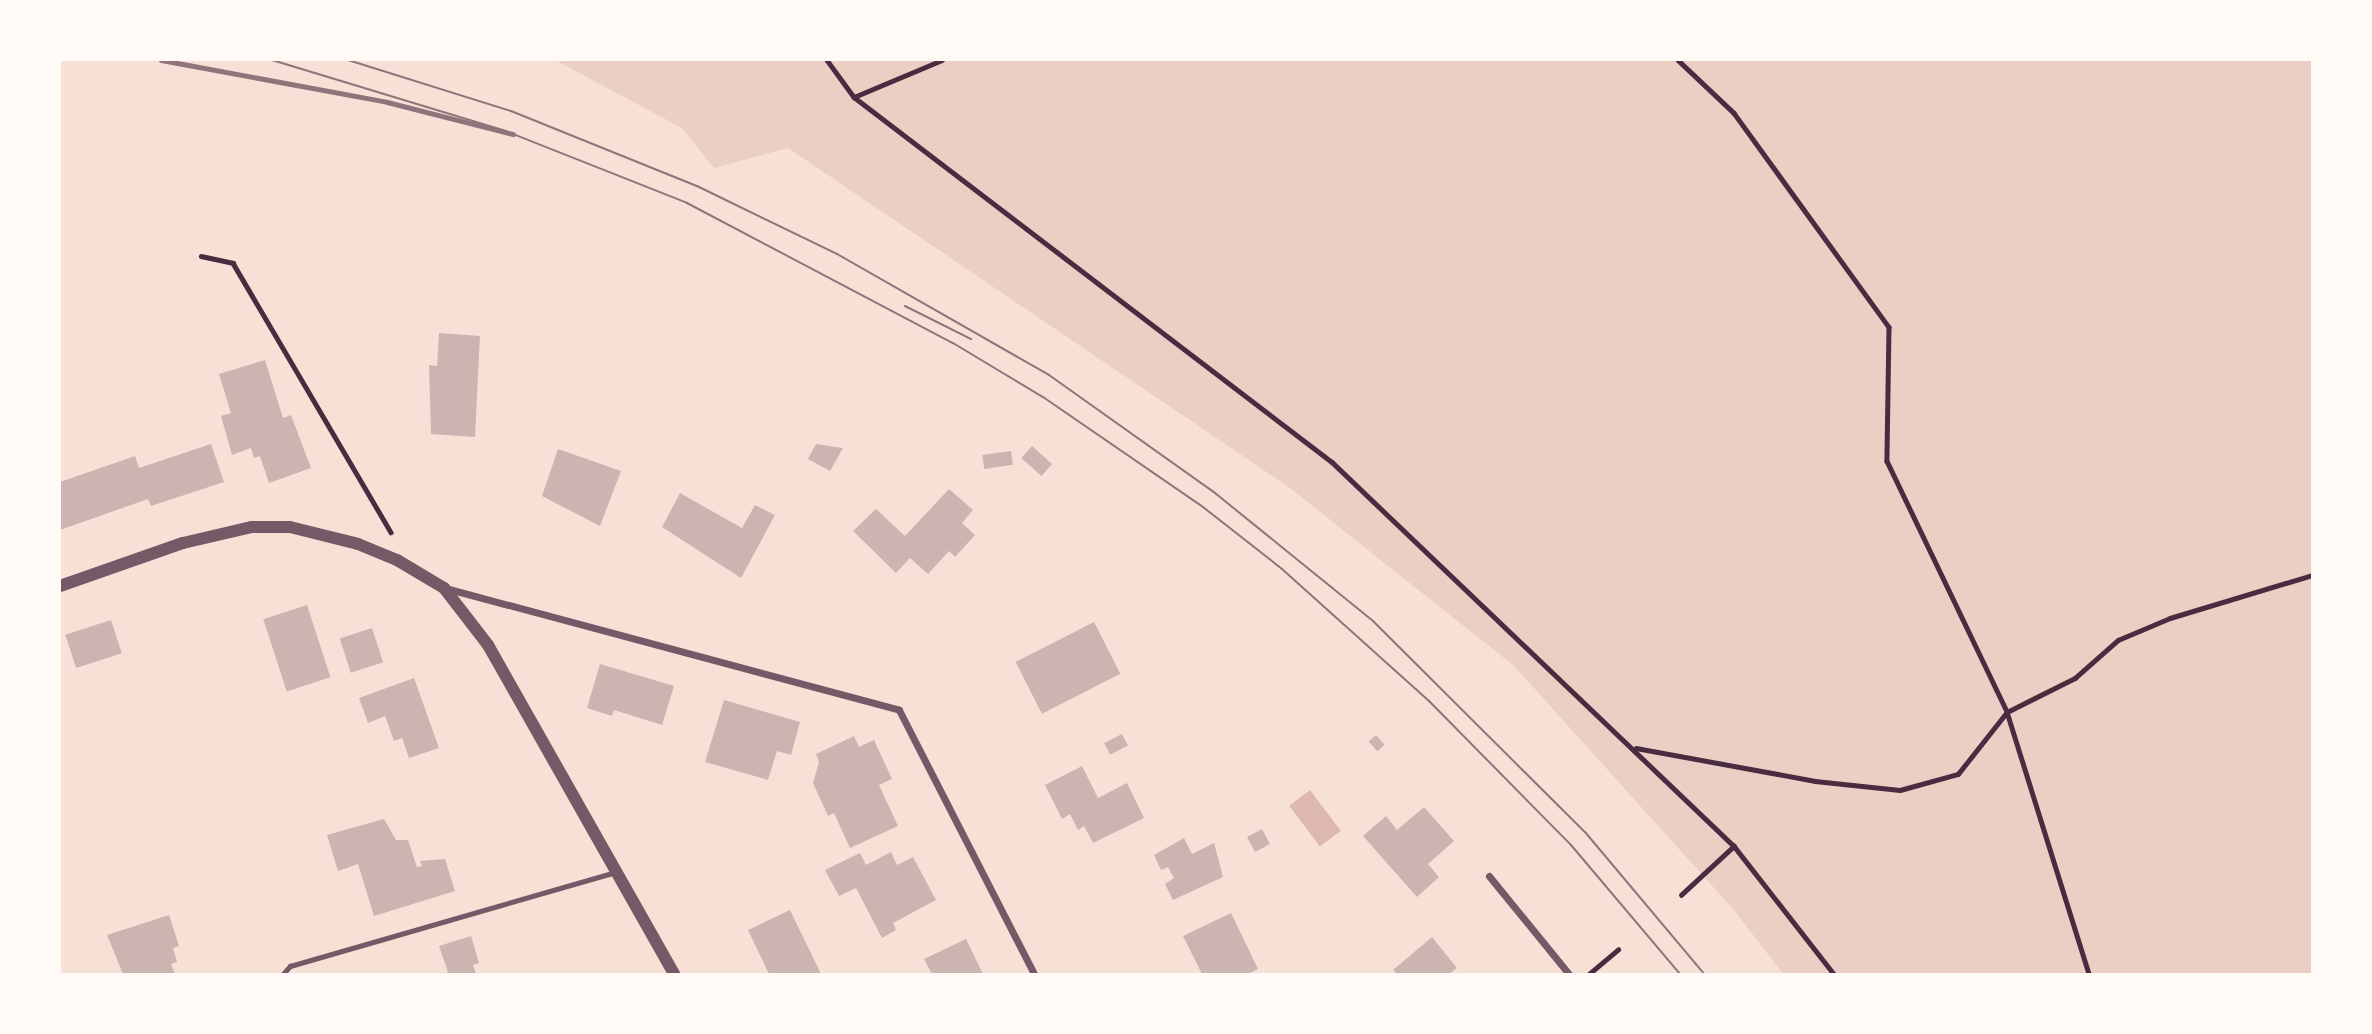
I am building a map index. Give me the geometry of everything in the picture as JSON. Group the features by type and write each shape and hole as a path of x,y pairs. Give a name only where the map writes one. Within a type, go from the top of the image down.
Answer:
{"street":[{"path":"60,586 183,543 252,527 323,532 397,560 444,588 899,710 1034,975"},
{"path":"444,588 488,645 674,975"},
{"path":"1489,876 1569,975"}],"lane":[{"path":"284,975 290,966 616,872"}],"path":[{"path":"827,60 854,97 1332,462 1636,748 1734,846 1834,975"},
{"path":"854,97 942,60"},
{"path":"1678,60 1734,113 1889,327 1887,461 2007,712 2089,975"},
{"path":"201,256 233,262 390,529 397,560"},
{"path":"1636,748 1815,781 1900,790 1958,774 2007,712 2076,678 2118,640 2170,618 2312,575"},
{"path":"1681,895 1734,846"},
{"path":"1588,975 1618,950"}],"shaded area":[{"path":"555,60 2312,60 2312,974 1783,974 1734,910 1514,666 1290,488 788,148 714,168 682,128"},
{"path":"1310,790 1341,831 1320,846 1289,806"}],"building":[{"path":"439,333 480,336 475,437 431,434 429,365 437,366"},
{"path":"265,360 283,418 291,415 311,468 269,483 260,456 254,458 251,448 232,455 221,416 231,413 219,374"},
{"path":"211,444 224,482 151,506 148,499 60,530 60,482 135,456 139,468"},
{"path":"816,444 843,448 830,471 808,459"},
{"path":"1032,446 1052,464 1041,476 1021,458"},
{"path":"558,449 621,471 600,526 542,496"},
{"path":"1011,451 1013,465 984,469 982,455"},
{"path":"949,489 973,510 962,523 975,535 955,557 949,551 928,574 910,558 896,573 853,531 876,509 905,536"},
{"path":"680,493 742,528 755,505 775,515 741,578 662,527"},
{"path":"307,605 330,677 287,691 263,619"},
{"path":"111,620 122,653 76,668 65,635"},
{"path":"1094,622 1120,674 1042,714 1016,662"},
{"path":"372,628 383,662 351,673 340,639"},
{"path":"600,664 674,686 662,725 614,710 612,716 587,708"},
{"path":"414,678 439,748 409,758 402,738 394,741 385,716 368,723 359,698"},
{"path":"724,700 800,722 791,755 777,751 768,780 705,762"},
{"path":"1122,734 1128,746 1110,755 1104,743"},
{"path":"1376,735 1385,745 1377,751 1369,742"},
{"path":"854,736 859,747 874,740 892,779 879,785 898,826 850,848 834,813 828,816 813,783 819,762 816,754"},
{"path":"1082,766 1098,798 1127,783 1144,818 1093,843 1084,826 1078,830 1070,814 1062,819 1045,785"},
{"path":"1424,807 1454,841 1428,864 1439,877 1417,897 1363,836 1386,816 1397,830"},
{"path":"384,819 396,840 408,840 417,867 422,866 420,861 445,859 455,891 374,916 358,864 338,871 327,835"},
{"path":"1262,829 1270,844 1255,852 1247,837"},
{"path":"1184,838 1192,854 1214,843 1223,877 1173,900 1165,884 1174,878 1168,867 1161,870 1154,855"},
{"path":"891,852 897,865 913,857 936,900 893,923 896,930 882,938 856,888 839,896 825,870 860,853 866,865"},
{"path":"790,910 821,974 769,974 748,930"},
{"path":"1231,913 1258,969 1248,974 1202,974 1183,936"},
{"path":"169,915 179,946 173,948 177,962 171,964 175,974 123,974 107,935"},
{"path":"471,936 479,963 473,965 476,974 443,974 448,972 439,946"},
{"path":"1432,937 1457,968 1449,974 1397,974 1393,970"},
{"path":"966,939 983,974 932,974 924,959"}],"tram line":[{"path":"272,60 503,130 687,203 953,343 1043,397 1203,507 1282,569 1430,702 1571,845 1680,974"},
{"path":"348,60 511,111 697,186 837,254 1049,375 1215,493 1373,621 1585,832 1704,974"},
{"path":"905,306 971,339"}],"railway":[{"path":"161,60 387,102 513,134"}]}
